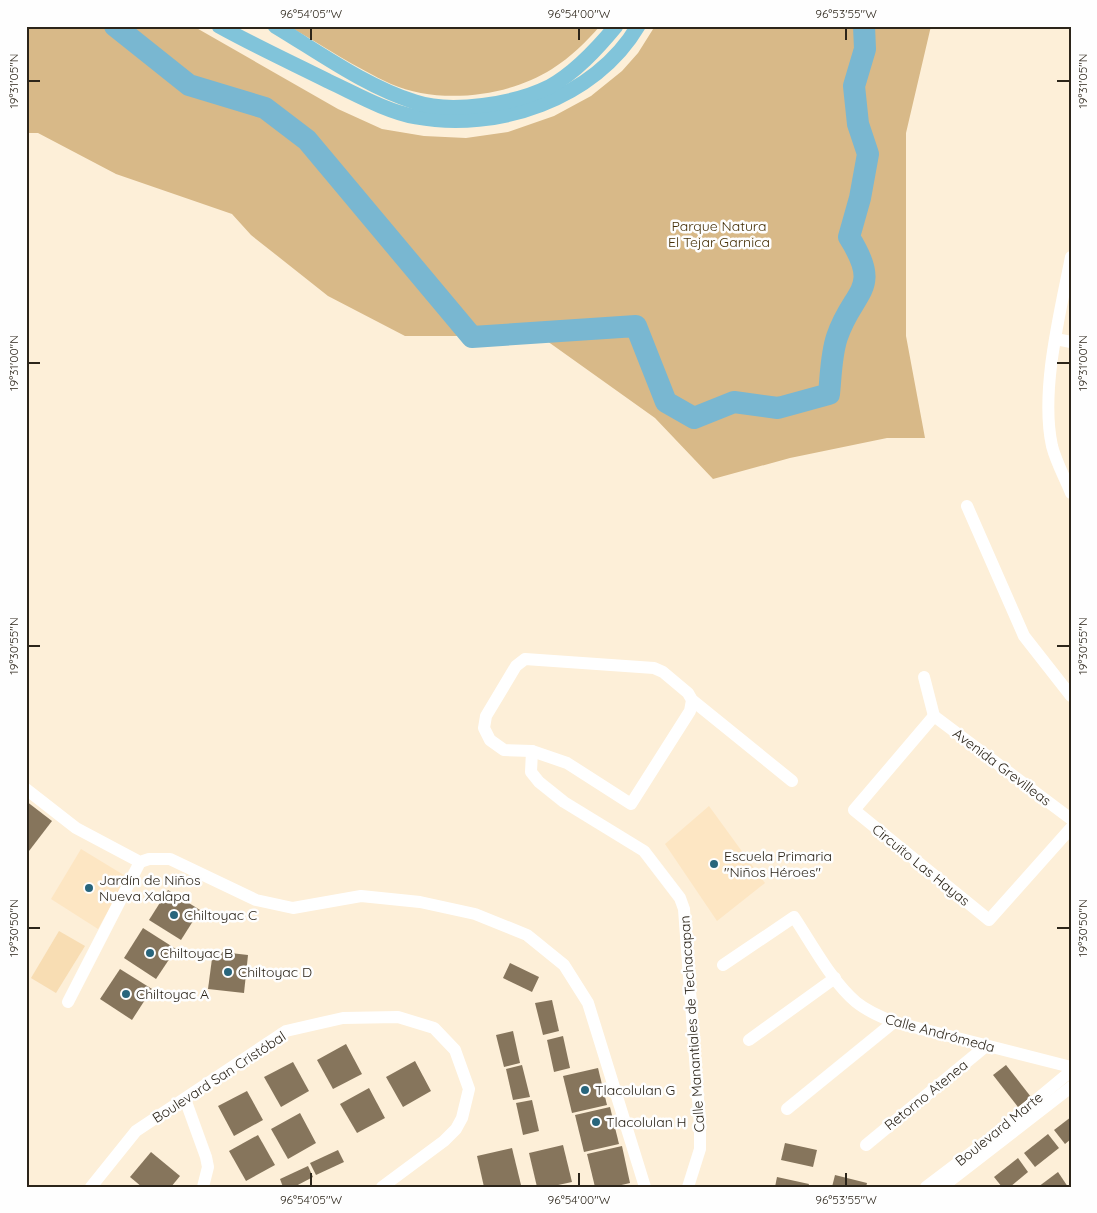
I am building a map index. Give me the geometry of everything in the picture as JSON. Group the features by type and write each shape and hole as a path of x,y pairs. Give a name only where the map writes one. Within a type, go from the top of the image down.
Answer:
{"main road":[{"path":"220,26 379,106 415,117 473,120 520,112 553,100 583,83 611,60 632,37 638,26"},
{"path":"275,26 388,92 417,103 448,107 480,106 517,98 548,87 574,70 616,26"}],"street":[{"path":"1071,257 1056,339 1049,393 1052,447 1071,493"},
{"path":"1056,339 1071,342"},
{"path":"967,506 1024,636 1068,688"},
{"path":"692,700 690,711 631,804 567,763 532,751 504,750 490,740 484,728 486,716 516,666 525,658 654,668 663,672 688,693 692,700 792,781"},
{"path":"924,677 934,716"},
{"name":"Avenida Grevilleas","path":"934,716 1071,819"},
{"name":"Circuito Las Hayas","path":"934,716 854,810 989,920 1071,828"},
{"name":"Calle Manantiales de Techacapan","path":"532,751 532,772 539,782 564,802 644,851 680,898 684,909 700,1126 700,1149 688,1187"},
{"path":"26,789 76,828 140,862"},
{"path":"68,1002 140,862 149,858 170,859 256,900 293,908 361,896 420,902 475,914 527,935 564,965 588,1003 645,1187"},
{"name":"Calle Andrómeda","path":"723,965 794,917 835,978 856,1002 878,1016 894,1022 1071,1067"},
{"path":"749,1040 835,978"},
{"name":"Boulevard San Cristóbal","path":"91,1187 136,1131 286,1031 343,1018 398,1017 434,1028 455,1050 469,1089 462,1118 456,1129 444,1141 382,1187"},
{"path":"788,1109 894,1022"},
{"name":"Retorno Atenea","path":"866,1145 986,1046"},
{"name":"Boulevard Marte","path":"926,1187 988,1140 1071,1071"},
{"name":"Boulevard Marte","path":"942,1187 1071,1087"},
{"path":"186,1099 208,1167 202,1187"}],"shaded area":[{"name":"Escuela Primaria ''Niños Héroes''","path":"709,806 765,883 717,921 665,844"},
{"name":"Jardín de Niños Nueva Xalapa","path":"81,849 127,877 98,929 51,899"},
{"path":"59,931 85,946 56,993 31,978"}],"green space":[{"name":"Parque Natura El Tejar Garnica","path":"26,26 193,26 338,109 382,129 424,136 466,138 508,132 554,116 591,96 622,71 638,53 655,26 931,26 906,133 906,336 925,438 887,438 790,458 713,479 655,418 540,336 405,336 328,296 251,235 232,214 116,174 38,133 26,133"},
{"path":"288,26 600,26 566,59 534,79 494,92 451,96 410,91 391,84 352,64"}],"building":[{"path":"26,801 52,821 29,851 26,849"},
{"name":"Chiltoyac C","path":"168,890 200,910 181,940 149,920"},
{"name":"Chiltoyac B","path":"143,928 176,949 156,979 124,958"},
{"name":"Chiltoyac D","path":"213,951 248,955 244,993 208,989"},
{"path":"510,963 539,977 532,992 503,978"},
{"name":"Chiltoyac A","path":"120,969 152,989 132,1020 100,999"},
{"path":"552,1000 559,1031 543,1035 535,1003"},
{"path":"513,1031 520,1063 504,1067 496,1035"},
{"path":"563,1036 570,1068 554,1072 547,1040"},
{"path":"346,1044 362,1074 333,1089 317,1060"},
{"path":"415,1061 431,1091 403,1107 386,1077"},
{"path":"293,1062 309,1091 281,1107 264,1077"},
{"path":"522,1065 530,1097 513,1100 506,1069"},
{"path":"1006,1065 1031,1097 1018,1107 993,1075"},
{"name":"Tlacolulan G","path":"598,1068 607,1105 572,1113 563,1076"},
{"path":"369,1088 385,1118 357,1133 340,1104"},
{"path":"247,1091 263,1120 234,1136 218,1106"},
{"path":"532,1100 539,1131 523,1135 516,1103"},
{"name":"Tlacolulan H","path":"610,1107 619,1144 584,1152 575,1115"},
{"path":"300,1113 316,1143 288,1159 271,1129"},
{"path":"1071,1117 1071,1139 1065,1144 1054,1130"},
{"path":"1048,1134 1059,1148 1035,1167 1024,1153"},
{"path":"258,1135 275,1165 246,1181 229,1151"},
{"path":"785,1143 817,1150 813,1167 781,1160"},
{"path":"563,1145 572,1182 549,1187 537,1187 529,1153"},
{"path":"622,1146 630,1183 613,1187 595,1187 587,1154"},
{"path":"512,1148 521,1185 484,1187 477,1156"},
{"path":"338,1150 344,1162 316,1175 310,1163"},
{"path":"151,1152 180,1176 171,1187 142,1187 130,1177"},
{"path":"1018,1158 1028,1172 1010,1187 1002,1187 994,1177"},
{"path":"308,1166 313,1177 294,1187 283,1187 280,1179"},
{"path":"1058,1172 1068,1187 1038,1187"},
{"path":"835,1175 867,1183 866,1187 832,1187"},
{"path":"777,1177 809,1184 808,1187 775,1187"}],"waterway":[{"path":"115,26 189,85 265,108 307,140 472,337 636,326 666,402 694,418 734,402 778,408 829,394 832,358 837,337 862,289 864,280 864,269 849,237 860,198 868,154 858,124 854,86 865,49 864,26"}],"place":[{"name":"Escuela Primaria ''Niños Héroes''","path":"714,864"},
{"name":"Jardín de Niños Nueva Xalapa","path":"89,888"},
{"name":"Chiltoyac C","path":"174,915"},
{"name":"Chiltoyac B","path":"150,953"},
{"name":"Chiltoyac D","path":"228,972"},
{"name":"Chiltoyac A","path":"126,994"},
{"name":"Tlacolulan G","path":"585,1090"},
{"name":"Tlacolulan H","path":"596,1122"}]}
